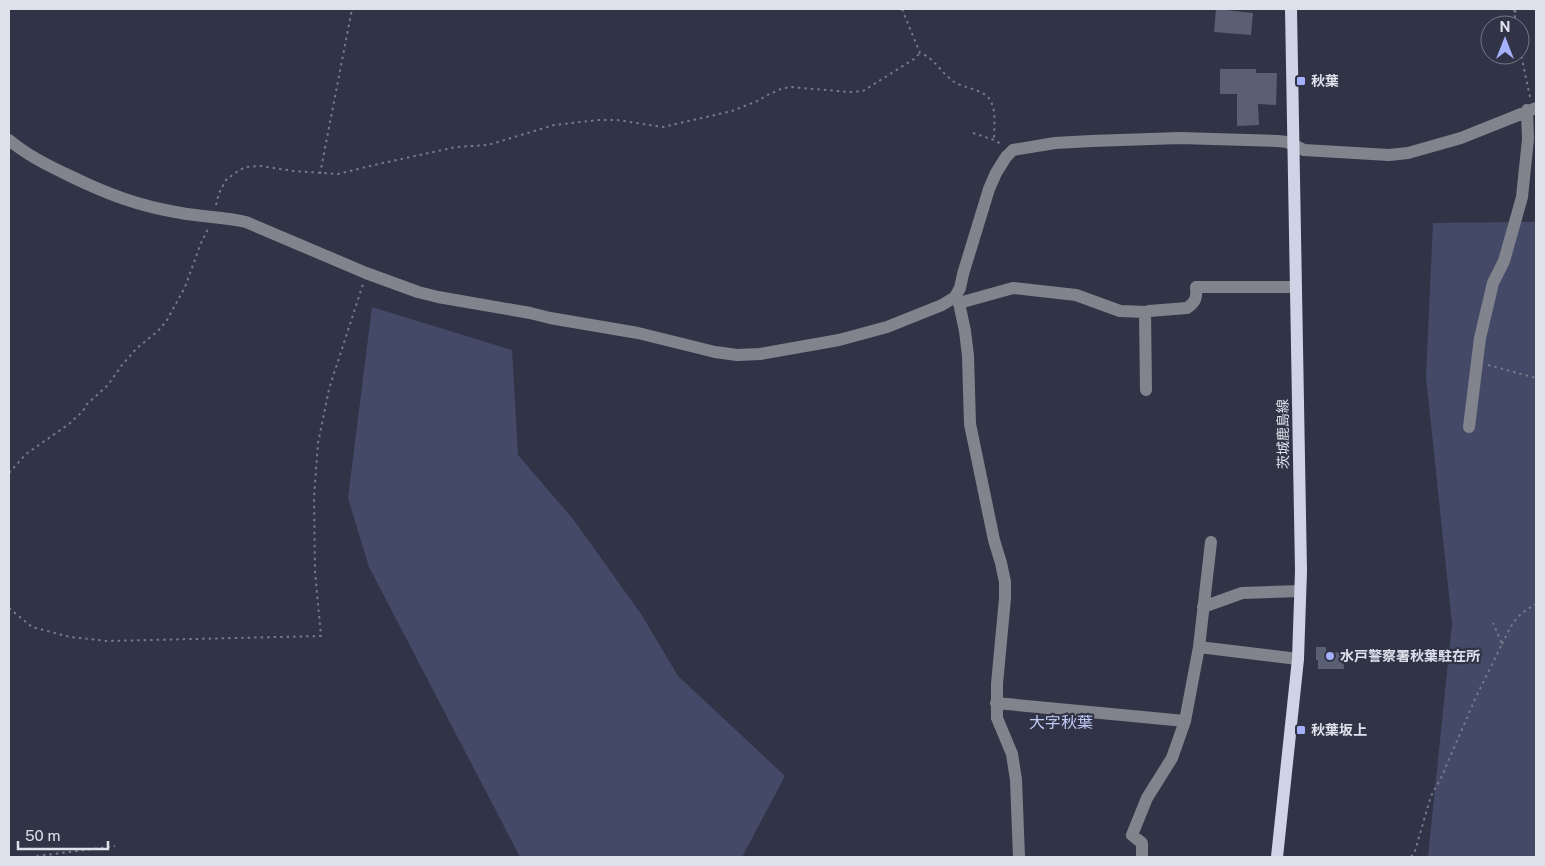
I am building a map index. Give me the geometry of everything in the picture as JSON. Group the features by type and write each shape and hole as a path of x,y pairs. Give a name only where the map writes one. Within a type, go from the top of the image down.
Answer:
{"main road":[{"name":"茨城鹿島線","path":"1277,857 1298,659 1300,591 1290,9"}],"street":[{"path":"1019,857 1016,780 1012,754 997,718 996,704 1005,582 994,540 970,424 968,356 965,332 957,300 962,274 989,189 996,173 1013,150 1056,142 1180,138 1278,141 1286,142 1304,150 1389,155 1408,153 1461,138 1532,109 1522,198 1504,261 1494,282 1480,338 1469,427"},
{"path":"9,140 27,154 46,165 102,192 148,207 183,214 213,216 246,222 366,273 418,292 638,333 715,352 737,355 760,354 859,336 957,300 1013,288 1076,295 1120,311 1132,313 1187,308 1197,298 1196,287 1296,287"},
{"path":"1145,312 1146,390"},
{"path":"1142,857 1142,843 1132,835 1147,798 1172,758 1185,721 1199,648 1211,542"},
{"path":"1203,607 1242,593 1300,591"},
{"path":"1199,648 1298,659"},
{"path":"996,704 1185,721"}],"path":[{"path":"320,174 352,9"},
{"path":"902,9 920,53"},
{"path":"1514,9 1514,15"},
{"path":"1514,12 1521,9"},
{"path":"9,473 26,454 83,412 86,405 108,385 137,348 158,331 167,320 185,287 213,216 219,193 226,180 245,167 260,166 320,174 338,174 456,147 488,144 554,125 617,120 662,127 732,111 781,89 790,87 850,92 863,91 914,59 920,53"},
{"path":"920,53 927,55 955,82 987,96 992,104 994,140"},
{"path":"1523,65 1532,109"},
{"path":"973,133 994,140 1013,150"},
{"path":"9,608 32,627 70,637 108,641 322,636 314,572 314,497 318,443 329,389 366,273"},
{"path":"1476,362 1536,378"},
{"path":"1411,857 1415,851 1431,796 1512,623 1536,604"},
{"path":"1493,623 1502,644"},
{"path":"30,857 115,846"}],"shaded area":[{"path":"1536,222 1536,857 1428,857 1452,624 1426,377 1433,223"},
{"path":"372,307 512,350 518,455 573,519 641,614 678,676 785,776 742,857 520,857 369,567 348,498"}],"building":[{"path":"1216,9 1253,13 1251,35 1214,32"},
{"path":"1220,69 1256,69 1256,73 1277,73 1276,105 1258,104 1259,125 1237,126 1237,94 1220,94"},
{"name":"水戸警察署秋葉駐在所","path":"1316,647 1326,647 1326,653 1343,652 1344,669 1318,669"}],"place":[{"name":"秋葉","path":"1301,81"},
{"name":"水戸警察署秋葉駐在所","path":"1330,656"},
{"name":"秋葉坂上","path":"1301,730"}],"district":[{"name":"大字秋葉","path":"1061,722"}]}
